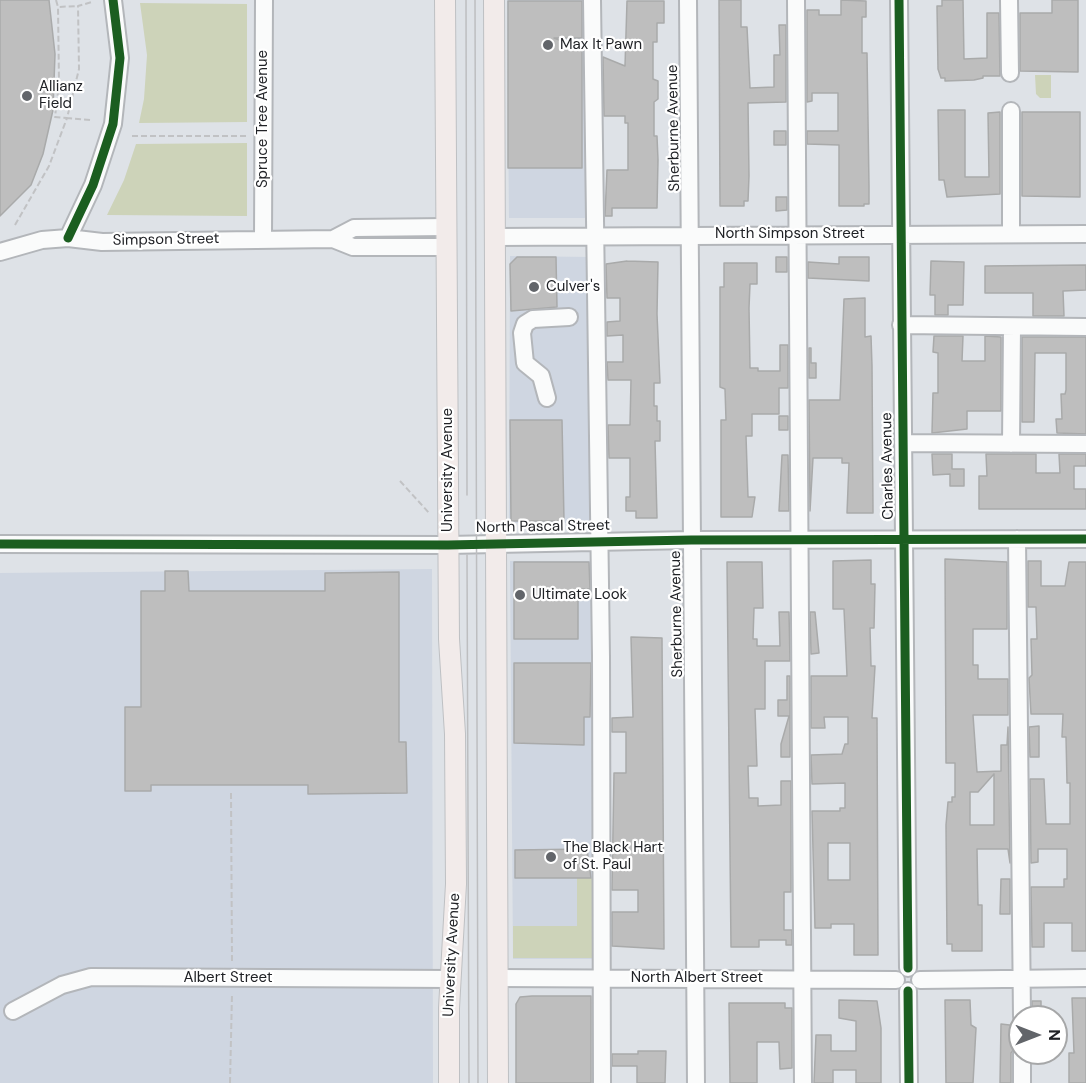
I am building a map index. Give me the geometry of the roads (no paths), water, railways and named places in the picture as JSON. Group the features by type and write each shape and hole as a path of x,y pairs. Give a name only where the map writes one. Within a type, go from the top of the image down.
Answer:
{"main road":[{"name":"University Avenue","path":"445,0 449,639 455,734 456,884 450,979 449,1083"},
{"path":"494,0 498,1083"}],"street":[{"path":"68,238 93,185 113,124 120,58 113,0"},
{"name":"Spruce Tree Avenue","path":"263,239 264,0"},
{"path":"592,0 602,1083"},
{"name":"Sherburne Avenue","path":"688,0 696,1083"},
{"path":"796,0 803,1083"},
{"name":"Charles Avenue","path":"899,0 909,1083"},
{"path":"1009,0 1010,73"},
{"path":"1011,111 1011,234"},
{"name":"Simpson Street","path":"0,252 35,242 68,238 102,242 333,239 354,228 447,237"},
{"name":"North Simpson Street","path":"494,237 1086,234"},
{"path":"547,398 541,376 525,363 522,333 525,324 539,317 569,317"},
{"path":"902,326 1086,327"},
{"path":"1011,444 1012,327"},
{"path":"903,443 1086,444"},
{"name":"North Pascal Street","path":"0,544 448,544 799,539 1086,539"},
{"path":"1017,539 1022,1005"},
{"name":"Albert Street","path":"13,1011 62,985 91,977 450,979"},
{"name":"North Albert Street","path":"497,978 696,977 908,980 1086,978"},
{"path":"1022,1065 1022,1083"}],"tram line":[{"path":"466,0 467,495"},
{"path":"475,0 478,1083"},
{"path":"467,555 469,1083"}],"place":[{"name":"Max It Pawn","path":"548,45"},
{"name":"Allianz Field","path":"27,96"},
{"name":"Culver's","path":"534,287"},
{"name":"Ultimate Look","path":"520,595"},
{"name":"The Black Hart of St. Paul","path":"551,857"}]}
